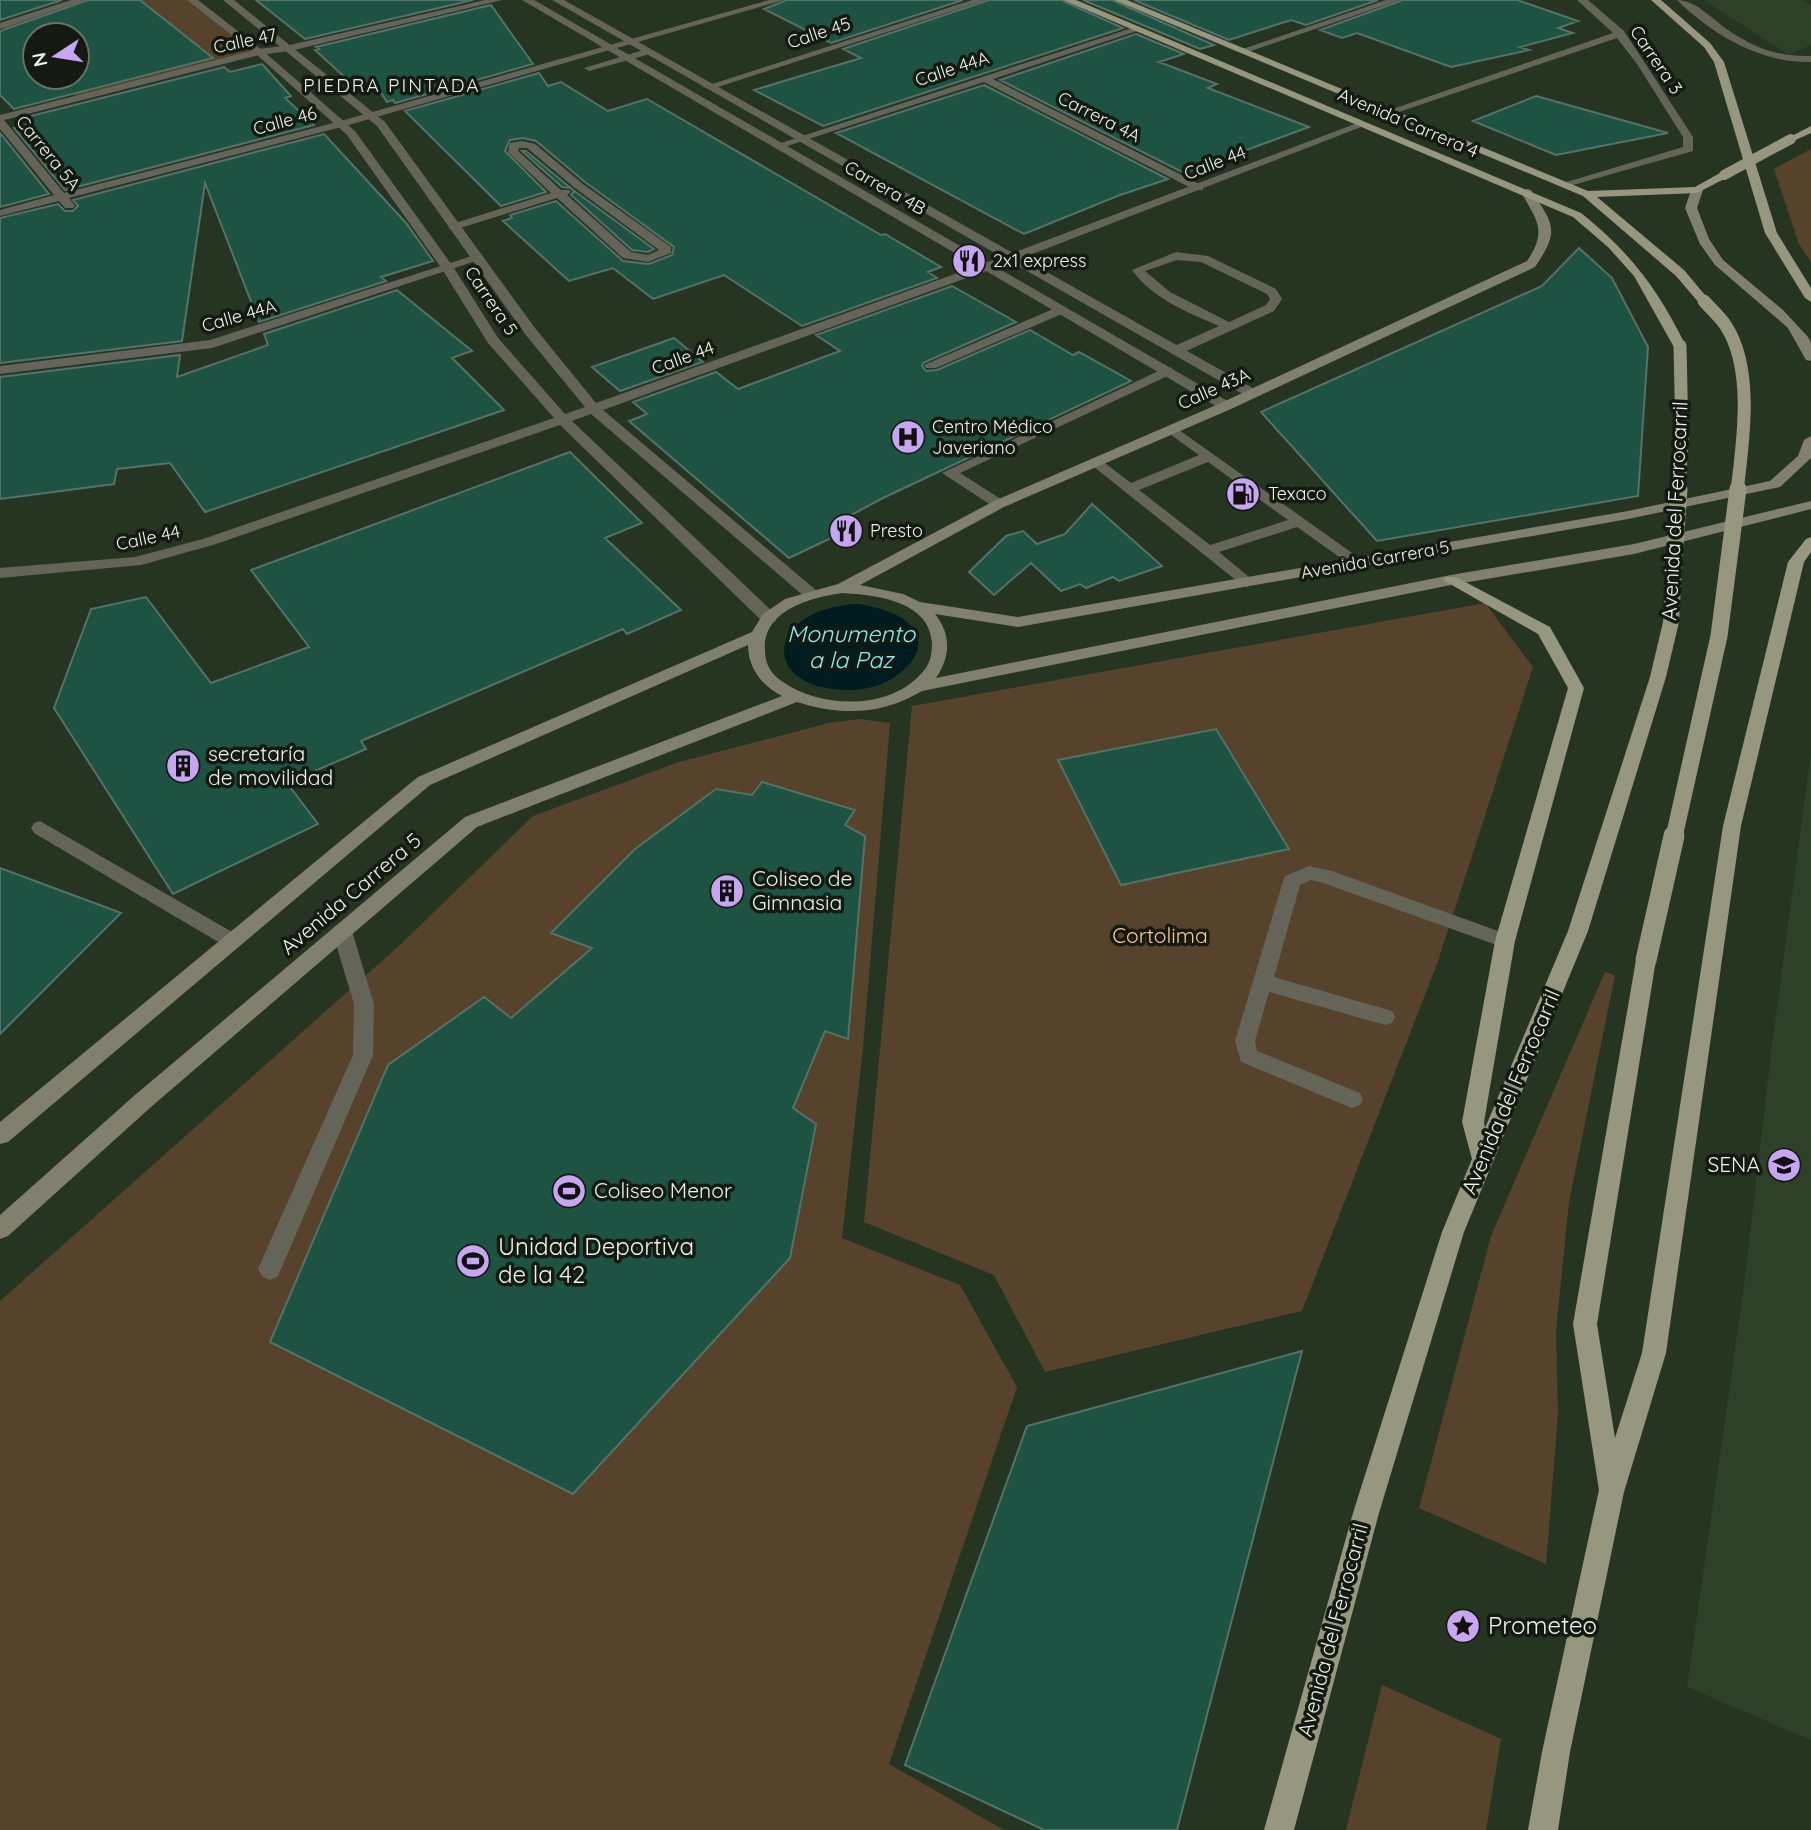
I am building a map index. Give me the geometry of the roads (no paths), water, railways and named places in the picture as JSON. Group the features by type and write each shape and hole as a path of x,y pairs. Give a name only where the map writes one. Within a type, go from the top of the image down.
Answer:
{"main road":[{"name":"Avenida Carrera 4","path":"1068,0 1577,215 1615,244 1638,271 1661,305 1680,346"},
{"name":"Avenida Carrera 4","path":"1119,0 1587,194 1672,266 1704,301"},
{"path":"1656,0 1707,46 1718,62 1771,233 1811,298"},
{"path":"1811,129 1697,190 1691,208 1708,249 1729,272 1777,312 1795,331 1811,357"},
{"name":"Avenida Carrera 4","path":"1587,194 1697,190"},
{"name":"Calle 43A","path":"842,588 999,504 1253,394 1531,264 1545,243 1545,223 1527,192"},
{"path":"1611,1492 1585,1324 1646,960 1719,636 1743,446 1744,397 1737,353 1726,326 1704,301"},
{"name":"Avenida del Ferrocarril","path":"1279,1830 1366,1513 1453,1232 1578,931 1658,677 1671,622 1682,437 1680,346"},
{"name":"Avenida Carrera 5","path":"916,607 1017,622 1628,515 1775,484 1804,457 1811,440"},
{"name":"Avenida Carrera 5","path":"916,687 1451,580 1633,549 1811,505"},
{"path":"1543,1830 1556,1752 1611,1492 1654,1353 1732,826 1803,559 1811,542"},
{"path":"1451,580 1544,631 1576,688 1505,941 1472,1122 1483,1159"},
{"path":"842,588 870,589 895,596 916,607 936,627 940,642 939,658 930,673 916,687 890,700 859,707 826,706 795,697 774,685 760,668 755,651 758,635 769,618 787,603 811,594 842,588"},
{"name":"Avenida Carrera 5","path":"0,1135 424,781 758,635"},
{"name":"Avenida Carrera 5","path":"0,1229 143,1101 471,822 795,697"}],"street":[{"path":"0,26 80,0"},
{"name":"Carrera 5","path":"192,0 259,52 346,129 448,268 493,340 563,420 769,618"},
{"name":"Carrera 5","path":"228,0 377,120 530,331 593,409 811,594"},
{"name":"Calle 47","path":"0,120 259,52 290,48 497,0"},
{"name":"Carrera 4B","path":"527,0 1226,406"},
{"name":"Carrera 4B","path":"557,0 1253,394"},
{"name":"Calle 46","path":"0,213 65,202 346,129 779,0"},
{"name":"Calle 45","path":"708,87 981,0"},
{"path":"1242,51 1395,0"},
{"name":"Carrera 3","path":"1566,184 1689,149 1688,137 1621,33 1582,0"},
{"path":"1682,0 1745,46 1763,55 1796,61 1811,59"},
{"name":"Calle 44A","path":"777,146 1138,29"},
{"path":"1389,112 1621,33"},
{"path":"574,72 647,52"},
{"name":"Carrera 4A","path":"982,78 1199,188"},
{"name":"Calle 46","path":"377,120 446,107"},
{"name":"Carrera 5A","path":"0,120 65,202"},
{"name":"Calle 44","path":"0,573 136,562 208,542 563,420 1014,257 1364,124"},
{"path":"514,145 531,146 579,186 667,250 655,257 638,260 627,255 557,195 513,152 514,145"},
{"path":"453,227 579,186"},
{"name":"Calle 46","path":"0,226 65,202"},
{"path":"1177,350 1270,308 1276,299 1272,292 1203,259 1176,256 1138,270 1142,280 1156,289 1228,326"},
{"name":"Calle 44A","path":"0,370 212,345 479,258"},
{"path":"931,365 1060,310"},
{"path":"999,504 949,473 1167,371"},
{"path":"1172,429 1357,563"},
{"path":"1129,489 1209,456"},
{"path":"1096,463 1247,582"},
{"path":"1207,551 1299,521"},
{"path":"40,828 232,942"},
{"path":"1352,1098 1248,1056 1245,1041 1292,881 1309,873 1325,876 1505,941"},
{"path":"270,1269 363,1055 364,1004 342,931"},
{"path":"1262,982 1385,1017"}],"water":[{"name":"Monumento a la Paz","path":"858,604 894,614 910,625 918,641 915,657 885,683 858,690 816,686 797,676 786,662 784,647 791,632 805,618 828,608"}],"place":[{"name":"2x1 express","path":"969,261"},
{"name":"Centro Médico Javeriano","path":"908,437"},
{"name":"Texaco","path":"1243,494"},
{"name":"Presto","path":"846,531"},
{"name":"secretaría de movilidad","path":"183,766"},
{"name":"Coliseo de Gimnasia","path":"727,891"},
{"name":"SENA","path":"1784,1165"},
{"name":"Coliseo Menor","path":"569,1191"},
{"name":"Unidad Deportiva de la 42","path":"473,1261"},
{"name":"Prometeo","path":"1463,1626"}],"district":[{"name":"PIEDRA PINTADA","path":"392,85"}],"park label":[{"name":"Cortolima","path":"1160,936"}]}
